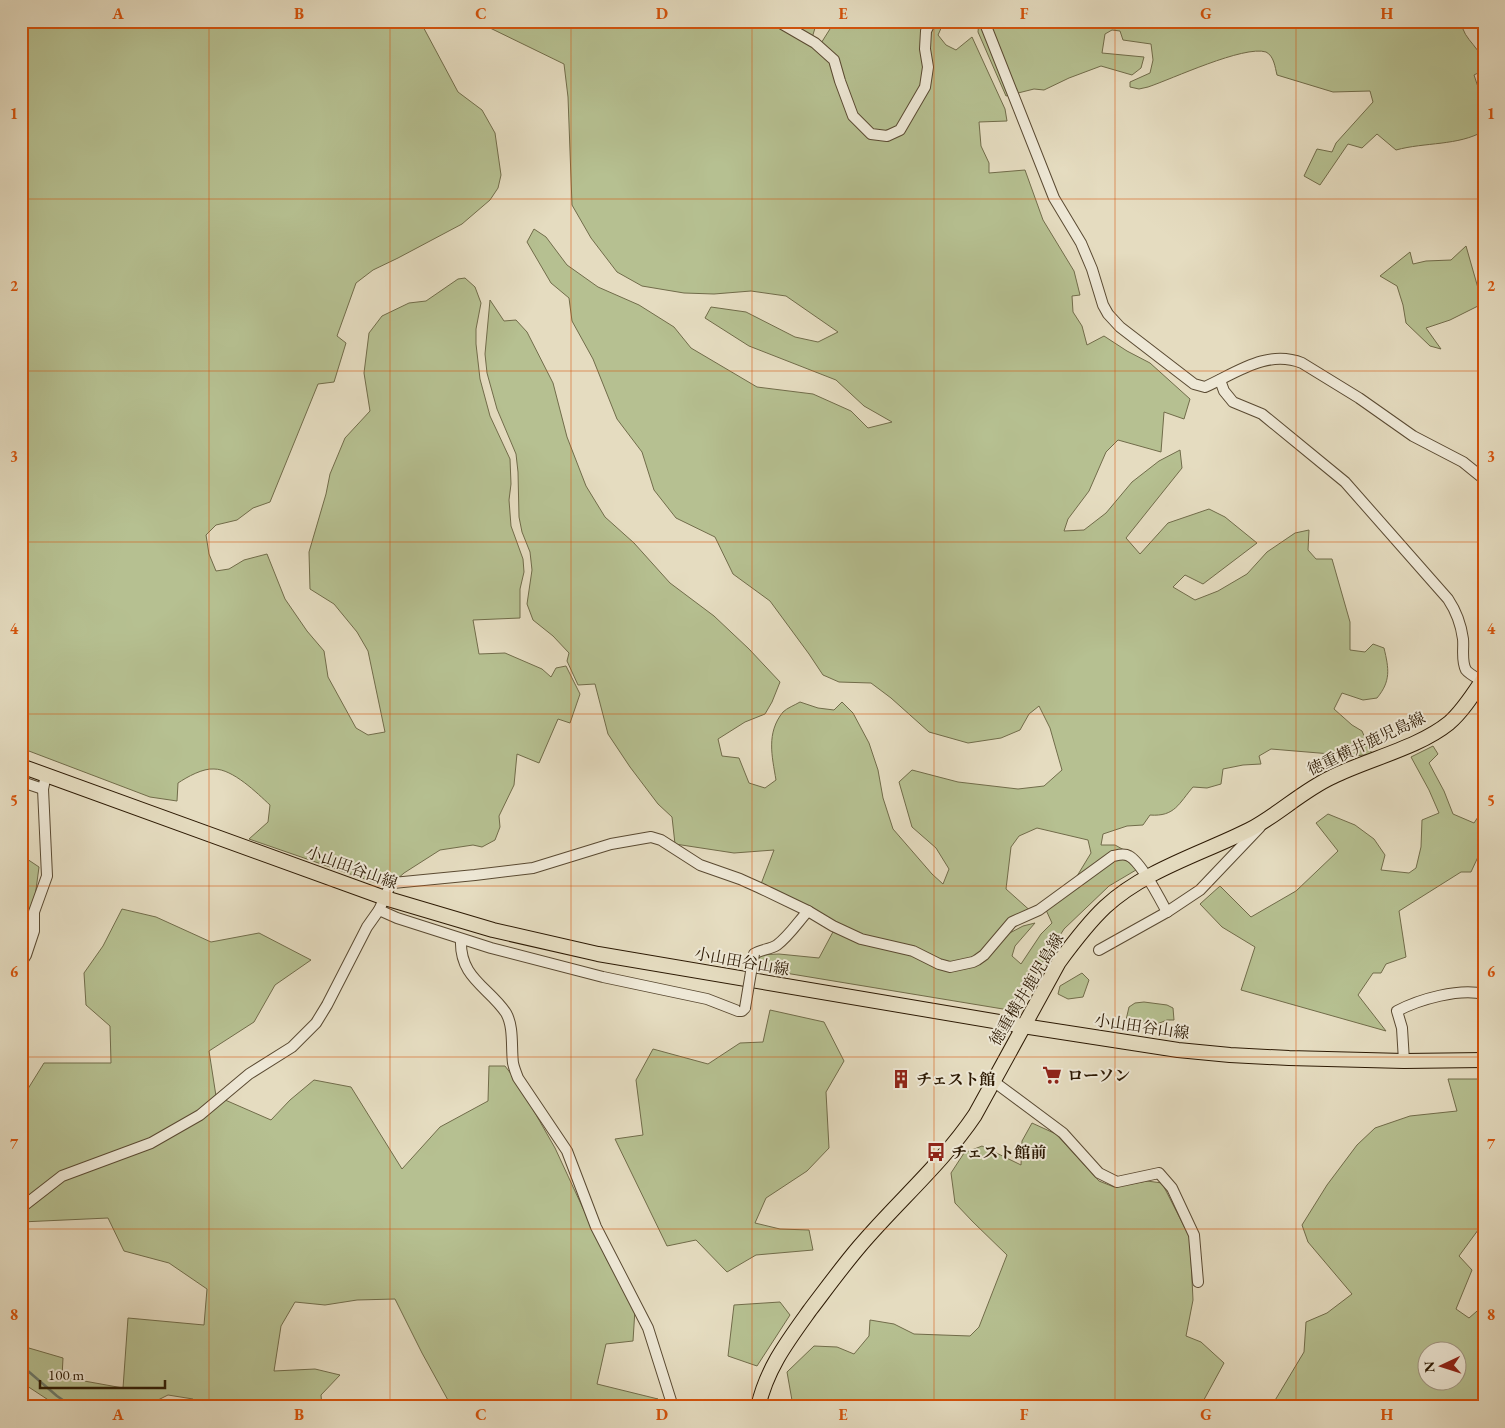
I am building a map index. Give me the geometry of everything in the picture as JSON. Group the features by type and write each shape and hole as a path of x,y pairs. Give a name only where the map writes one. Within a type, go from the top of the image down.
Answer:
{"main road":[{"name":"徳重横井鹿児島線","path":"758,1407 770,1369 786,1344 860,1246 944,1156 964,1131 1059,962 1075,939 1105,907 1147,877 1268,819 1312,786 1416,742 1440,729 1456,715 1483,679"},
{"name":"小山田谷山線","path":"21,766 44,782 382,904 598,954 1023,1026 1169,1048 1230,1055 1289,1058 1484,1060"}],"street":[{"path":"777,21 815,43 834,60 853,116 870,134 887,136 900,130 925,87 928,67 925,49 926,31 931,21"},
{"path":"984,21 1054,198 1081,244 1092,269 1103,305 1108,314 1120,326 1194,384 1205,387 1253,363 1282,359 1302,363 1359,398 1412,436 1462,462 1484,479"},
{"path":"1220,380 1224,391 1233,402 1262,414 1345,482 1448,599 1461,628 1464,664 1467,671 1483,679"},
{"path":"21,784 22,782 44,782 47,876 34,912 34,931 26,955 21,963"},
{"path":"1099,950 1167,912 1200,890 1268,819"},
{"path":"21,1206 32,1200 62,1176 151,1143 180,1127 200,1115 248,1074 292,1047 316,1023 328,1005 367,927 393,883 533,868 611,844 651,837 661,840 700,865 740,879 808,911 861,939 913,951 939,964 956,966 977,960 984,955 1012,922 1039,910 1113,856 1120,854 1129,856 1137,862 1167,912"},
{"path":"382,904 461,939 602,977 707,998 738,1011 742,1011 745,1008 754,954 759,950 769,950 777,945 808,911"},
{"path":"461,939 462,953 469,972 506,1014 510,1027 513,1065 518,1078 567,1151 596,1227 648,1328 673,1407"},
{"path":"1404,1060 1402,1028 1397,1010 1407,1005 1456,992 1468,991 1484,994"},
{"path":"993,1082 1063,1133 1099,1173 1117,1182 1159,1173 1172,1188 1194,1235 1198,1282"}],"green space":[{"path":"21,21 420,21 458,92 482,110 495,133 501,175 498,188 490,200 462,224 373,270 356,283 337,336 346,343 334,382 318,384 270,502 253,508 237,520 216,525 206,535 209,554 216,571 229,569 244,560 267,554 285,599 307,631 324,651 328,677 356,728 368,735 385,732 368,651 357,632 334,604 310,589 309,552 330,474 345,438 370,411 364,373 369,333 382,316 409,303 426,301 458,279 465,278 475,287 481,303 476,329 480,379 490,416 510,459 511,484 509,500 511,526 523,559 524,572 520,589 520,618 473,620 479,654 505,653 542,669 551,677 556,668 566,666 580,694 570,723 558,719 539,763 517,754 514,785 499,816 500,827 495,840 482,847 473,845 440,850 404,873 388,887 249,839 268,822 270,805 244,782 229,773 214,769 200,771 190,776 178,783 177,801 150,797 21,748"},
{"path":"491,21 766,21 818,48 835,21 894,21 906,26 922,21 947,21 942,26 938,35 946,45 956,50 972,37 1005,109 1007,121 979,122 981,146 989,163 989,173 1025,170 1043,220 1074,271 1080,295 1072,296 1073,312 1082,326 1087,345 1104,336 1150,363 1190,399 1184,419 1164,412 1161,452 1118,440 1106,452 1089,491 1068,519 1064,531 1084,530 1106,513 1132,482 1159,461 1180,450 1182,468 1126,538 1140,554 1168,523 1209,509 1225,517 1257,543 1203,584 1185,575 1173,587 1195,600 1218,591 1247,574 1267,552 1295,533 1309,530 1308,550 1316,559 1332,559 1350,622 1350,650 1365,652 1373,644 1384,648 1388,674 1382,692 1377,698 1363,700 1342,693 1334,709 1362,731 1372,754 1355,756 1271,749 1259,756 1261,764 1223,769 1221,784 1207,788 1193,787 1176,808 1171,811 1165,814 1150,815 1143,825 1127,826 1103,834 1101,845 1115,845 1124,850 1071,886 1091,853 1088,840 1037,828 1019,836 1011,847 1006,889 1034,914 1021,920 1006,935 1023,926 1035,923 1015,946 1012,956 1021,964 1041,934 1052,923 1046,910 1094,873 1113,861 1125,860 1136,870 1109,886 1064,929 1018,1002 1011,1007 1003,1009 755,968 757,955 779,954 819,958 834,930 761,884 774,850 734,853 675,844 672,817 658,804 608,734 595,684 578,685 567,661 569,653 553,636 533,620 527,604 532,570 530,552 522,532 519,517 516,454 497,409 487,373 485,354 490,300 504,321 516,320 527,332 553,383 567,437 586,486 605,517 634,543 670,583 714,616 780,682 765,714 745,722 718,739 722,756 739,758 749,783 765,788 776,780 772,753 772,736 774,728 783,712 800,702 818,708 834,710 842,702 853,713 869,743 893,829 943,884 949,869 936,848 912,827 899,782 912,770 958,782 1018,789 1044,786 1062,770 1050,728 1039,706 1029,714 1020,730 1001,738 968,743 929,732 871,683 839,682 823,675 770,601 733,574 715,537 676,518 654,490 642,452 617,419 593,359 572,321 569,298 551,283 527,242 534,229 546,237 567,265 598,287 639,305 674,327 691,348 757,387 813,394 851,411 868,428 892,422 864,406 836,380 749,346 705,318 711,307 746,312 795,337 818,342 838,332 786,296 751,291 714,294 684,293 642,286 617,272 591,238 572,205 568,97 564,64 488,27"},
{"path":"785,21 814,21 815,28 812,38"},
{"path":"979,21 1461,21 1465,34 1481,56 1483,62 1484,70 1474,75 1484,105 1484,131 1463,139 1396,150 1377,134 1362,148 1348,144 1320,185 1304,176 1317,149 1332,152 1336,143 1373,102 1370,91 1333,92 1277,75 1271,56 1266,52 1256,51 1225,58 1148,87 1139,89 1130,87 1130,82 1150,73 1153,60 1151,44 1123,40 1120,31 1112,30 1105,34 1102,53 1144,57 1141,68 1132,75 1101,66 1044,90 1034,89 1006,96 978,32"},
{"path":"1466,246 1480,295 1484,291 1484,303 1450,320 1426,328 1441,349 1430,346 1406,323 1397,286 1380,276 1410,252 1413,264 1426,261 1451,260"},
{"path":"1433,746 1438,754 1429,763 1444,791 1453,814 1474,823 1484,808 1484,844 1471,872 1461,872 1399,911 1406,957 1386,964 1381,973 1373,973 1358,995 1386,1031 1241,990 1255,947 1222,927 1200,904 1220,886 1251,917 1296,891 1338,851 1316,823 1328,814 1355,825 1374,839 1385,855 1381,870 1409,873 1416,868 1421,847 1422,820 1439,813 1411,757"},
{"path":"21,855 39,867 29,942 21,941"},
{"path":"122,909 156,917 211,942 259,933 311,960 275,985 254,1022 209,1051 216,1096 271,1120 290,1100 314,1080 351,1087 402,1169 440,1127 488,1101 489,1066 505,1066 518,1083 555,1148 607,1260 635,1309 633,1341 606,1344 597,1384 658,1399 618,1407 467,1407 449,1402 395,1299 357,1300 325,1305 295,1302 281,1326 274,1371 315,1369 340,1375 321,1395 322,1407 187,1407 193,1399 168,1395 144,1407 59,1407 21,1382 21,1344 22,1346 63,1358 62,1377 123,1388 128,1318 204,1325 207,1289 169,1263 124,1251 108,1218 21,1222 21,1100 44,1063 111,1063 110,1026 86,1005 84,973 103,946"},
{"path":"1082,973 1089,980 1083,997 1068,999 1058,994 1060,986"},
{"path":"1144,1002 1167,1005 1173,1008 1174,1020 1167,1020 1157,1024 1126,1020 1129,1007 1135,1003"},
{"path":"770,1010 824,1022 844,1061 826,1092 829,1148 807,1171 766,1198 755,1223 780,1229 809,1230 813,1250 756,1255 727,1272 696,1240 667,1246 615,1139 643,1135 636,1080 653,1049 708,1064 740,1043 763,1042"},
{"path":"1448,1079 1484,1079 1484,1225 1481,1226 1459,1256 1472,1270 1456,1309 1469,1318 1484,1305 1484,1407 1271,1407 1304,1352 1306,1322 1327,1313 1352,1294 1308,1242 1302,1225 1327,1185 1357,1145 1375,1128 1410,1116 1457,1111"},
{"path":"1032,1123 1056,1134 1099,1181 1114,1187 1147,1181 1162,1183 1190,1238 1193,1300 1186,1336 1201,1342 1224,1363 1200,1407 793,1406 787,1372 814,1346 837,1347 854,1354 869,1336 870,1320 894,1324 914,1334 970,1336 979,1327 1007,1255 955,1203 951,1173 964,1153 982,1146 1021,1165 1022,1141"},
{"path":"780,1302 790,1315 757,1366 728,1356 734,1305"}],"waterway":[{"path":"21,1365 73,1407"}],"place":[{"name":"ローソン","path":"1052,1075"},
{"name":"チェスト館","path":"901,1079"},
{"name":"チェスト館前","path":"936,1152"}]}
